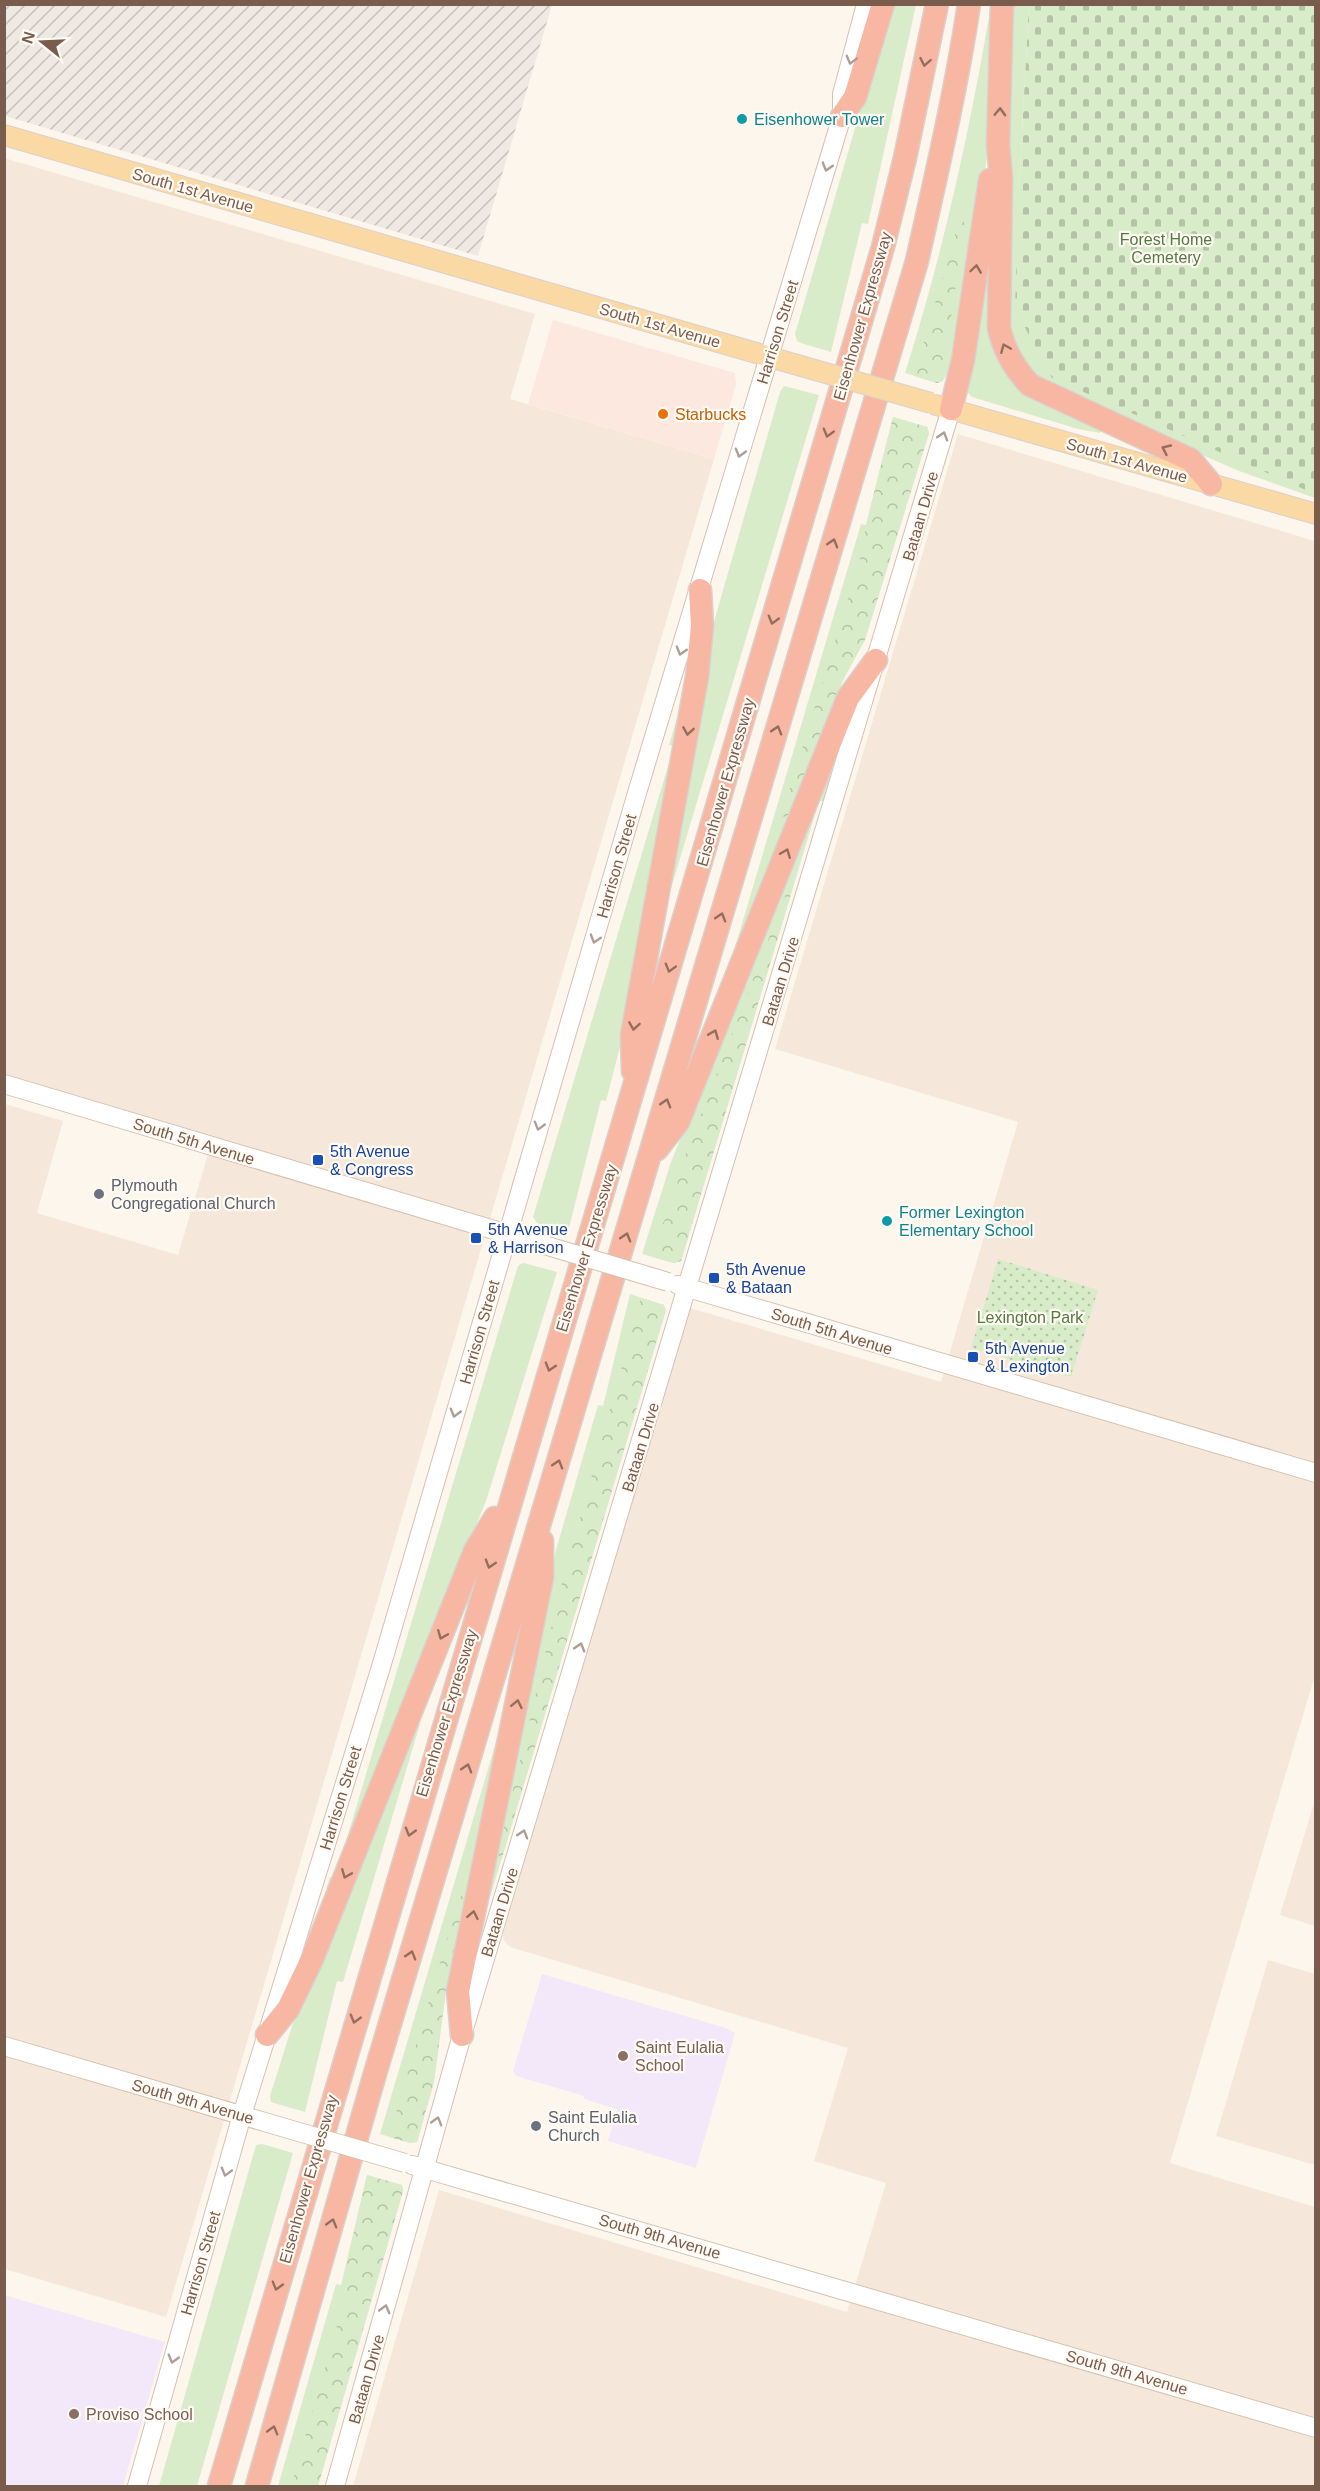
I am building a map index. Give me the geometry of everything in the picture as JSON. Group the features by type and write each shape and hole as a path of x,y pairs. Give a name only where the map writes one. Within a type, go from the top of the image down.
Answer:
{"highway":[{"path":"842,116 855,97 883,4"},
{"name":"Eisenhower Expressway","path":"219,2487 341,2065 634,1090 883,247 905,158 937,4"},
{"name":"Eisenhower Expressway","path":"256,2487 374,2077 916,261 945,140 969,4"},
{"path":"1002,4 998,144 1001,177 999,328 1003,346 1017,370 1030,385 1191,460 1211,484"},
{"path":"941,406 963,360 987,197 998,144"},
{"path":"634,1090 632,1035 697,677 702,626 700,590"},
{"path":"649,1160 678,1122 848,698 876,660"},
{"path":"267,2035 288,2009 312,1959 476,1551 513,1488"},
{"path":"462,2035 458,1991 542,1577 541,1520"}],"main road":[{"name":"South 1st Avenue","path":"4,135 1316,514"}],"street":[{"name":"Harrison Street","path":"137,2487 242,2115 381,1667 507,1234 842,116 842,94 866,4"},
{"name":"Bataan Drive","path":"335,2487 462,2035 876,660 941,406"},
{"name":"South 5th Avenue","path":"4,1084 1316,1473"},
{"name":"South 9th Avenue","path":"4,2046 1316,2428"}],"shaded area":[{"path":"4,5 552,5 478,256 5,116"},
{"path":"4,158 535,314 510,399 714,459 166,2317 5,2269 5,1104 63,1121 37,1213 178,1255 213,1137 5,1076"},
{"path":"553,320 735,373 736,384 714,459 528,404"},
{"path":"958,434 1315,541 1315,1675 1170,2163 1315,2207 1315,2486 353,2486 439,2190 847,2312 886,2183 814,2161 848,2048 510,1947 504,1941 503,1934 690,1308 941,1382 1018,1122 775,1049"},
{"path":"1315,1800 1315,1926 1280,1915"},
{"path":"1268,1960 1315,1974 1315,2165 1216,2136"},
{"name":"Saint Eulalia School","path":"542,1974 726,2028 735,2033 696,2168 608,2141 617,2109 584,2099 584,2096 516,2076 513,2071"},
{"name":"Proviso School","path":"4,2295 165,2342 123,2486 5,2486"}],"green space":[{"path":"891,5 916,5 868,224 862,223 831,352 797,341 795,334"},
{"path":"991,5 990,134 986,164 954,360 949,377 937,383 905,373 932,282 954,191"},
{"path":"1010,5 1029,5 1019,189 1315,494 1315,498 1239,471 1059,393 1022,366 1007,321"},
{"name":"Forest Home Cemetery","path":"1029,5 1315,5 1315,494 1052,378 1015,309"},
{"path":"989,218 1000,356 1101,428 1100,433 1078,429 972,397 967,392"},
{"path":"962,220 965,223 943,381 937,383 914,376 958,224"},
{"path":"784,386 819,395 667,902 715,618 780,392"},
{"path":"893,417 927,427 929,433 865,639 842,682 834,709 739,948 735,947 861,524 866,525"},
{"path":"893,417 927,427 929,433 865,640 842,682 788,821 783,816 783,811 861,556 866,525"},
{"path":"684,694 625,1028 606,1101 601,1100 568,1232 537,1223 533,1217 674,746 669,745"},
{"path":"848,723 824,801 819,801 681,1261 674,1263 642,1254 671,1162"},
{"path":"793,887 681,1261 674,1263 652,1257 662,1225 674,1203 679,1172 787,891"},
{"name":"Lexington Park","path":"998,1259 1098,1290 1071,1377 971,1348"},
{"path":"524,1263 557,1272 487,1498 312,1943 310,1943 330,1877 335,1878 517,1269"},
{"path":"630,1294 661,1304 666,1310 480,1931 485,1932 467,1991 464,1990 471,1953 556,1550 598,1405 603,1406"},
{"path":"641,1298 664,1305 666,1310 501,1861 498,1853 561,1587"},
{"path":"414,1722 420,1724 343,1982 337,1981 305,2112 271,2102 270,2096 293,2023"},
{"path":"501,1725 470,1884 467,1888 446,1990 434,2082 417,2142 410,2143 380,2134"},
{"path":"466,1892 446,1990 434,2082 417,2142 410,2143 389,2137 459,1898"},
{"path":"262,2144 293,2153 197,2486 159,2486 256,2145"},
{"path":"367,2175 402,2185 403,2191 318,2486 278,2486 336,2284 341,2285"},
{"path":"367,2175 402,2185 403,2191 318,2486 291,2486 347,2291 343,2280"}],"place":[{"name":"Eisenhower Tower","path":"742,119"},
{"name":"Starbucks","path":"663,414"},
{"name":"5th Avenue & Congress","path":"318,1160"},
{"name":"Plymouth Congregational Church","path":"99,1194"},
{"name":"Former Lexington Elementary School","path":"887,1221"},
{"name":"5th Avenue & Harrison","path":"476,1238"},
{"name":"5th Avenue & Bataan","path":"714,1278"},
{"name":"5th Avenue & Lexington","path":"973,1357"},
{"name":"Saint Eulalia School","path":"623,2056"},
{"name":"Saint Eulalia Church","path":"536,2126"},
{"name":"Proviso School","path":"74,2414"}]}
